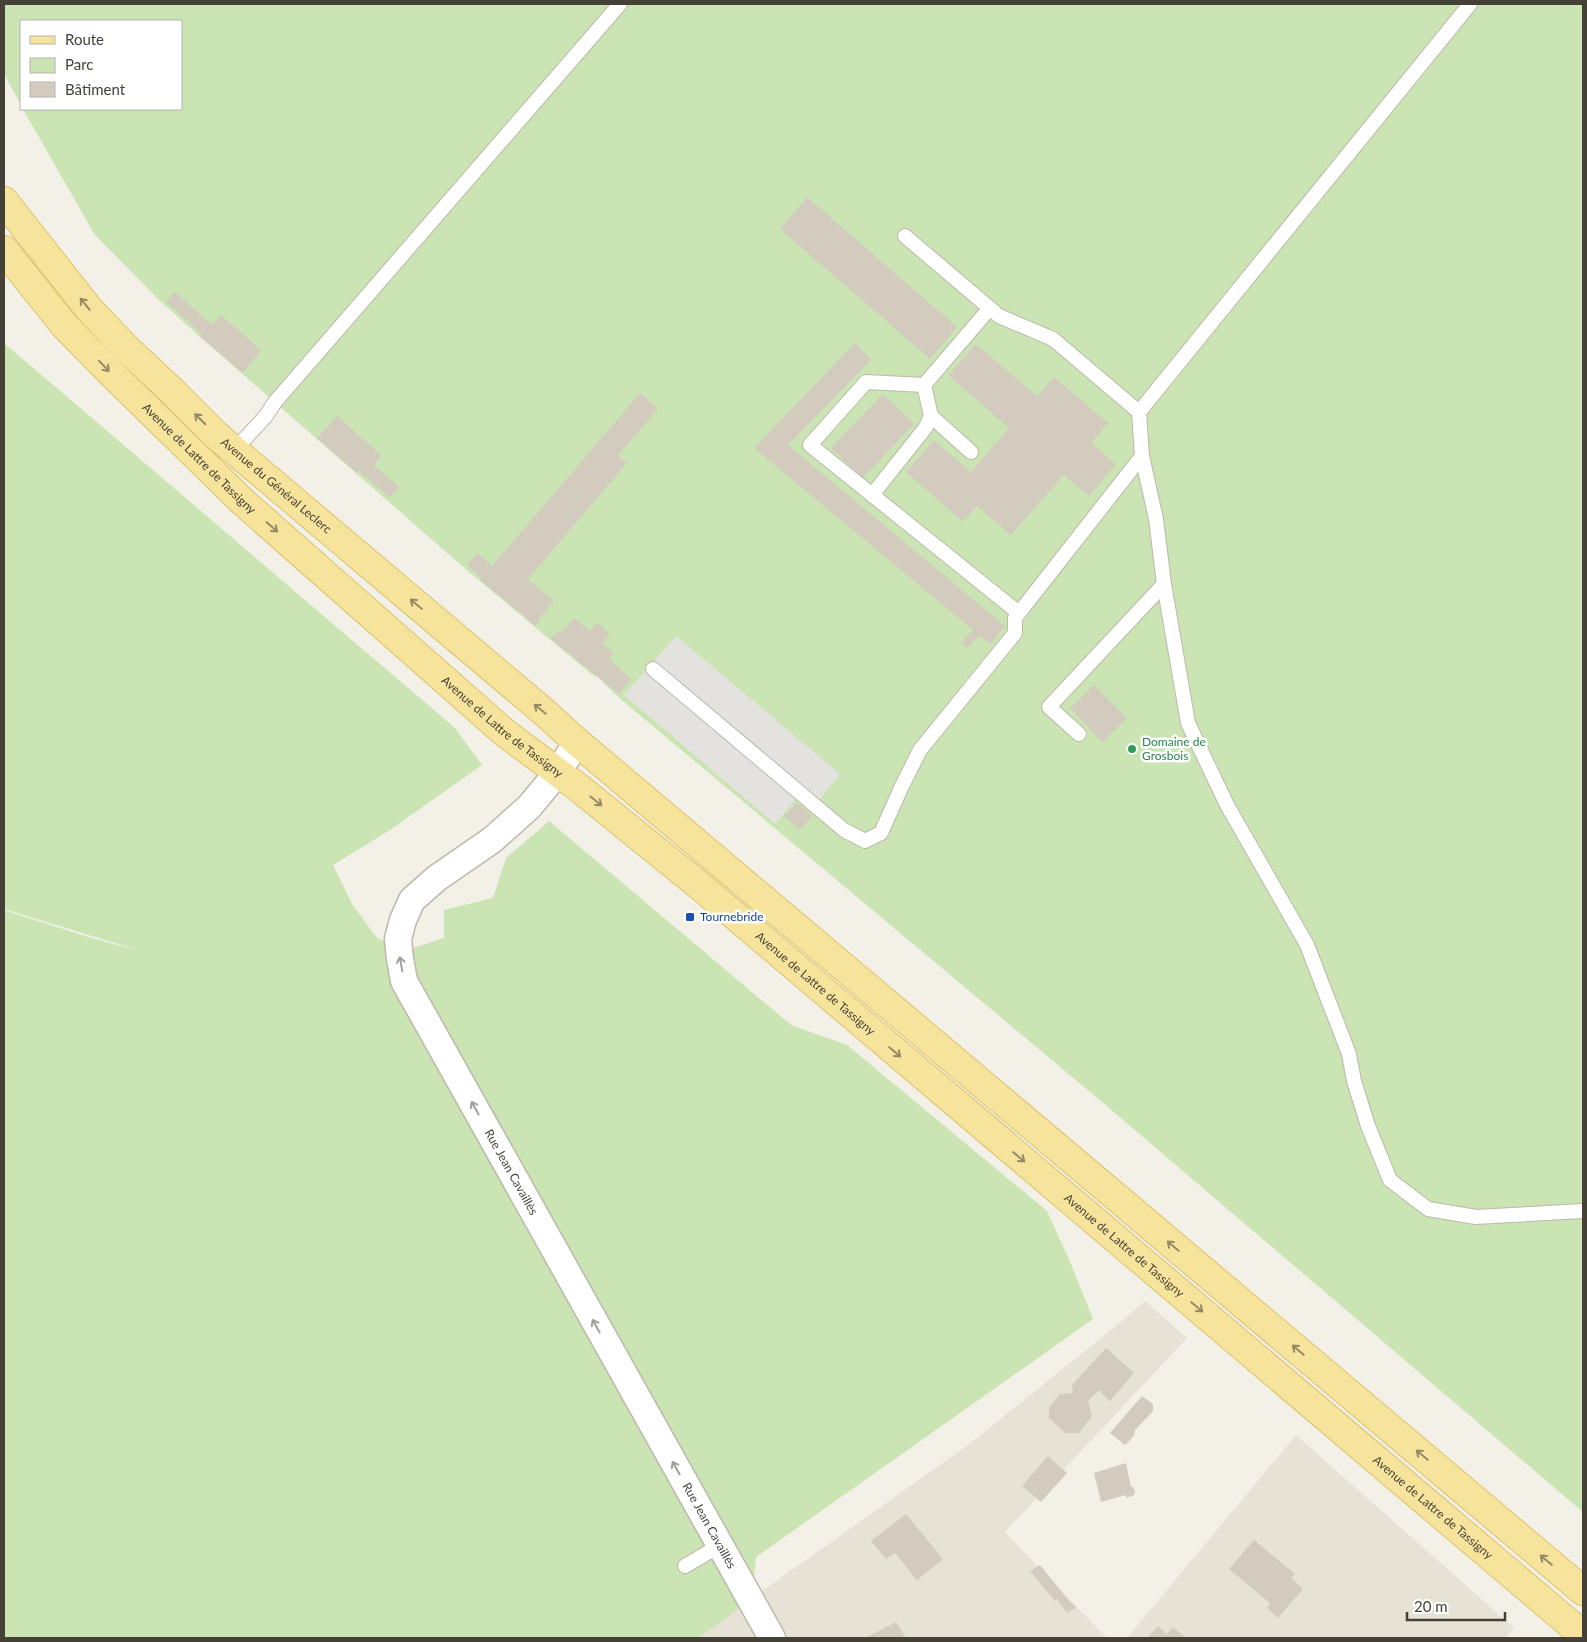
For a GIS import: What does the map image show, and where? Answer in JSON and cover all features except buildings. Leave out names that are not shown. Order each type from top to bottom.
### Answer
[{"type":"main road","name":"Avenue du Général Leclerc","points":[[4,201],[89,309],[120,342],[216,435],[1583,1592]]},
{"type":"main road","name":"Avenue de Lattre de Tassigny","points":[[4,250],[64,325],[243,502],[505,732],[700,886],[1583,1635]]},
{"type":"street","name":"Rue Jean Cavaillès","points":[[577,742],[558,772],[529,807],[492,840],[437,878],[412,900],[403,920],[398,939],[404,981],[772,1638]]},
{"type":"lane","points":[[232,448],[238,446],[265,417],[275,402],[620,4]]},
{"type":"lane","points":[[1470,4],[1139,412],[1142,456],[1156,518],[1164,584],[1188,723],[1227,805],[1307,946],[1349,1054],[1354,1082],[1368,1126],[1390,1180],[1428,1209],[1476,1217],[1583,1212]]},
{"type":"lane","points":[[905,236],[999,316],[1053,339],[1139,412]]},
{"type":"lane","points":[[924,385],[990,308]]},
{"type":"lane","points":[[924,385],[866,382],[810,445],[1018,613]]},
{"type":"lane","points":[[924,385],[931,416],[971,452]]},
{"type":"lane","points":[[872,495],[926,427],[931,416]]},
{"type":"lane","points":[[653,669],[844,830],[866,842],[881,833],[920,750],[1015,633],[1015,618],[1018,613],[1142,456]]},
{"type":"lane","points":[[1079,734],[1049,707],[1164,584]]},
{"type":"lane","points":[[685,1566],[719,1546]]},
{"type":"shaded area","points":[[676,636],[840,774],[820,799],[795,800],[775,824],[624,695]]},
{"type":"shaded area","points":[[1145,1301],[1187,1338],[1005,1532],[1107,1638],[696,1638],[968,1445]]},
{"type":"shaded area","points":[[1296,1435],[1514,1628],[1506,1638],[1127,1638]]},
{"type":"green space","name":"Domaine de Grosbois","points":[[4,4],[1583,4],[1583,1512],[1102,1102],[617,696],[596,675],[595,677],[462,566],[158,299],[95,235],[24,110],[182,110],[182,20],[20,20],[20,103],[4,74]]},
{"type":"green space","points":[[4,343],[455,728],[482,765],[390,830],[333,865],[352,904],[377,938],[407,950],[444,938],[444,910],[493,898],[506,858],[549,821],[791,1025],[847,1045],[1047,1211],[1093,1319],[756,1557],[752,1599],[698,1638],[4,1638],[4,910],[91,938],[141,951],[4,909]]},
{"type":"place","name":"Domaine de Grosbois","points":[[1132,749]]},
{"type":"place","name":"Tournebride","points":[[690,917]]}]
